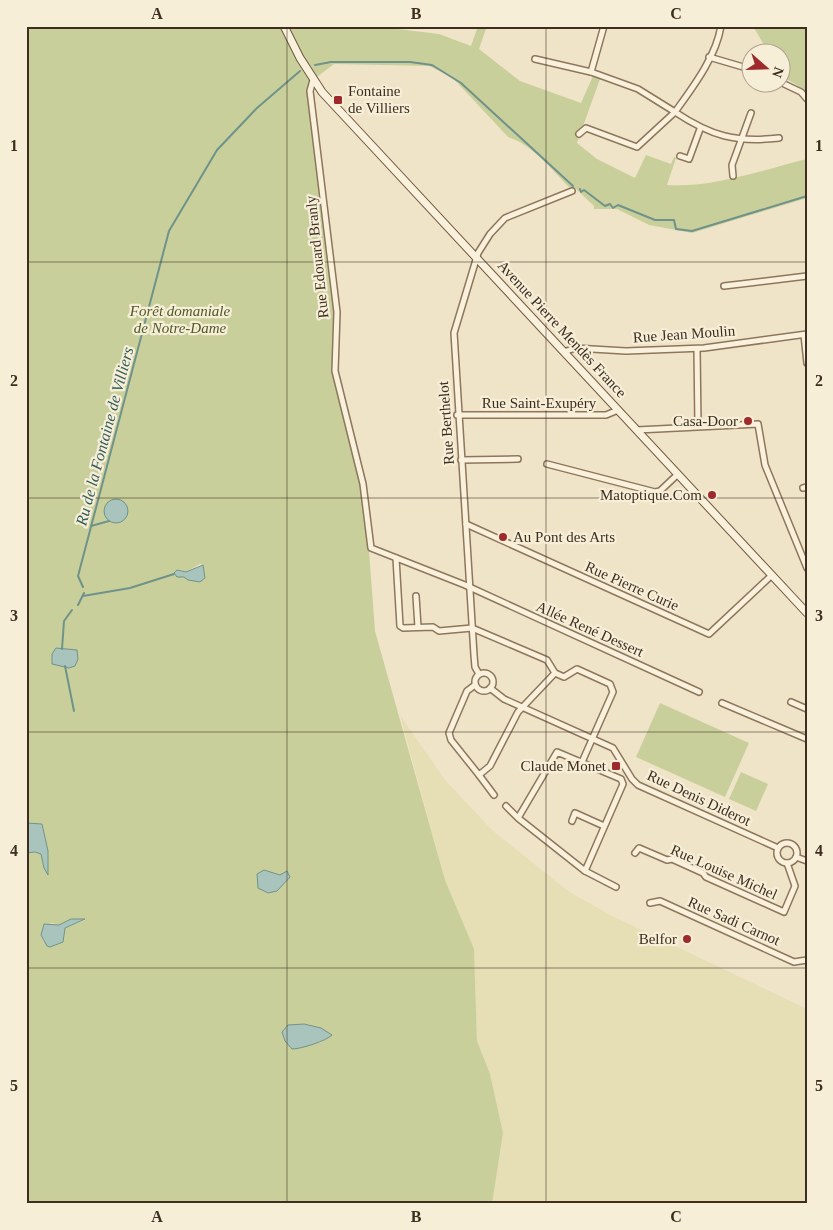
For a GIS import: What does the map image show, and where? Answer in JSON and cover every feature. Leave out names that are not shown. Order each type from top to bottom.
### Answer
[{"type":"main road","name":"Avenue Pierre Mendès France","points":[[284,26],[313,80],[807,613]]},
{"type":"street","points":[[591,72],[604,26]]},
{"type":"street","points":[[579,134],[586,128],[637,147],[675,112],[697,81],[721,26]]},
{"type":"street","points":[[709,57],[740,66]]},
{"type":"street","points":[[534,59],[591,72],[638,89],[700,129],[741,140],[779,138]]},
{"type":"street","name":"Rue Edouard Branly","points":[[313,80],[310,91],[337,312],[334,371],[363,484],[370,548]]},
{"type":"street","points":[[790,87],[801,92],[807,99]]},
{"type":"street","points":[[733,176],[732,165],[751,113]]},
{"type":"street","points":[[680,156],[689,158],[700,129]]},
{"type":"street","name":"Rue Berthelot","points":[[470,589],[457,415],[454,333],[477,258],[490,234],[505,218],[572,191]]},
{"type":"street","points":[[724,286],[807,276]]},
{"type":"street","points":[[805,335],[807,363]]},
{"type":"street","name":"Rue Jean Moulin","points":[[564,352],[575,348],[626,351],[697,349],[805,335]]},
{"type":"street","points":[[697,349],[698,426]]},
{"type":"street","name":"Rue Saint-Exupéry","points":[[457,415],[606,415],[618,410]]},
{"type":"street","points":[[637,430],[758,424],[765,465],[807,568]]},
{"type":"street","points":[[461,460],[518,459]]},
{"type":"street","points":[[547,464],[655,492],[660,492],[678,474]]},
{"type":"street","name":"Rue Pierre Curie","points":[[466,524],[709,634],[772,575]]},
{"type":"street","name":"Allée René Dessert","points":[[370,548],[470,589],[699,692]]},
{"type":"street","points":[[396,558],[400,626],[403,628],[433,627],[439,631],[472,628],[547,660],[554,673],[564,677],[577,669],[610,684],[613,692],[582,762]]},
{"type":"street","points":[[470,589],[475,667],[479,674]]},
{"type":"street","points":[[416,596],[418,627]]},
{"type":"street","points":[[475,685],[482,691],[490,688],[492,680],[490,676],[485,673],[479,674]]},
{"type":"street","points":[[479,775],[490,766],[522,708],[554,673]]},
{"type":"street","points":[[479,674],[475,685],[467,691],[448,733],[450,740],[494,795]]},
{"type":"street","name":"Rue Denis Diderot","points":[[490,688],[504,699],[522,708],[613,748],[632,779],[638,785],[778,848]]},
{"type":"street","points":[[791,702],[807,709]]},
{"type":"street","points":[[722,703],[807,739]]},
{"type":"street","points":[[518,818],[557,752],[622,779],[623,784],[585,871]]},
{"type":"street","points":[[506,806],[518,818],[585,871],[616,887]]},
{"type":"street","points":[[572,820],[575,813],[604,826]]},
{"type":"street","points":[[786,842],[793,844],[797,850],[796,857],[787,863],[778,858],[778,848],[786,842]]},
{"type":"street","name":"Rue Louise Michel","points":[[635,853],[639,848],[667,860],[672,859],[703,873],[706,877],[784,912],[795,886],[787,863]]},
{"type":"street","points":[[796,857],[807,861]]},
{"type":"street","name":"Rue Sadi Carnot","points":[[650,902],[660,901],[794,962],[807,960]]},
{"type":"shaded area","points":[[400,715],[445,780],[492,830],[568,891],[610,915],[807,1009],[807,1204],[492,1204],[503,1133],[490,1074],[477,1041],[474,949],[445,880]]},
{"type":"green space","name":"Forêt domaniale de Notre-Dame","points":[[26,26],[373,26],[439,34],[471,46],[478,26],[487,26],[479,49],[520,81],[581,103],[593,76],[600,79],[577,143],[597,159],[635,178],[646,155],[671,164],[674,157],[676,158],[667,185],[702,184],[720,181],[807,159],[807,198],[692,233],[649,225],[617,209],[594,209],[594,206],[576,189],[570,188],[534,152],[508,137],[452,77],[429,66],[334,64],[313,80],[309,90],[335,311],[333,370],[364,484],[375,631],[445,880],[474,949],[477,1041],[490,1074],[503,1133],[492,1204],[26,1204],[26,853],[35,852],[41,854],[44,868],[48,874],[48,851],[42,824],[26,823]],"holes":[[[200,564],[203,565],[205,578],[200,582],[182,577],[180,570],[186,572]],[[71,919],[85,920],[65,928],[63,942],[44,942],[41,935],[43,926],[52,923],[59,925]],[[304,1024],[321,1028],[322,1042],[308,1044],[297,1049],[287,1044],[283,1036],[290,1025]]]},
{"type":"green space","points":[[753,26],[807,26],[807,94],[790,81],[790,42],[762,42]]},
{"type":"green space","points":[[660,703],[749,743],[725,797],[636,757]]},
{"type":"green space","points":[[741,772],[768,784],[756,811],[729,799]]},
{"type":"water","points":[[116,499],[124,503],[128,511],[124,519],[116,523],[108,519],[104,511],[108,503]]},
{"type":"water","points":[[203,565],[205,578],[200,582],[177,577],[174,573],[177,570],[186,572]]},
{"type":"water","points":[[56,648],[77,650],[78,659],[75,666],[69,668],[52,664],[52,654]]},
{"type":"water","points":[[26,823],[42,824],[48,851],[48,875],[44,868],[41,854],[35,852],[26,853]]},
{"type":"water","points":[[264,870],[280,875],[287,871],[290,877],[277,891],[268,893],[258,888],[257,874]]},
{"type":"water","points":[[71,919],[85,919],[65,928],[63,942],[50,947],[47,946],[41,935],[44,924],[59,925]]},
{"type":"water","points":[[304,1024],[321,1028],[332,1035],[313,1044],[292,1049],[285,1041],[282,1032],[288,1025]]},
{"type":"waterway","name":"Ru de la Fontaine de Villiers","points":[[315,65],[331,62],[410,62],[432,65],[461,83],[573,186]]},
{"type":"waterway","name":"Ru de la Fontaine de Villiers","points":[[83,587],[78,576],[169,231],[217,150],[257,108],[300,71]]},
{"type":"waterway","name":"Ru de la Fontaine de Villiers","points":[[580,189],[581,192],[584,190],[605,206],[610,204],[613,208],[618,205],[655,220],[674,220],[676,229],[692,231],[807,196]]},
{"type":"waterway","points":[[91,526],[109,521]]},
{"type":"waterway","points":[[83,596],[130,588],[174,574]]},
{"type":"waterway","points":[[78,605],[84,593]]},
{"type":"waterway","points":[[62,649],[64,621],[72,610]]},
{"type":"waterway","points":[[65,666],[74,711]]},
{"type":"place","name":"Fontaine de Villiers","points":[[338,100]]},
{"type":"place","name":"Casa-Door","points":[[748,421]]},
{"type":"place","name":"Matoptique.Com","points":[[712,495]]},
{"type":"place","name":"Au Pont des Arts","points":[[503,537]]},
{"type":"place","name":"Claude Monet","points":[[616,766]]},
{"type":"place","name":"Belfor","points":[[687,939]]}]
